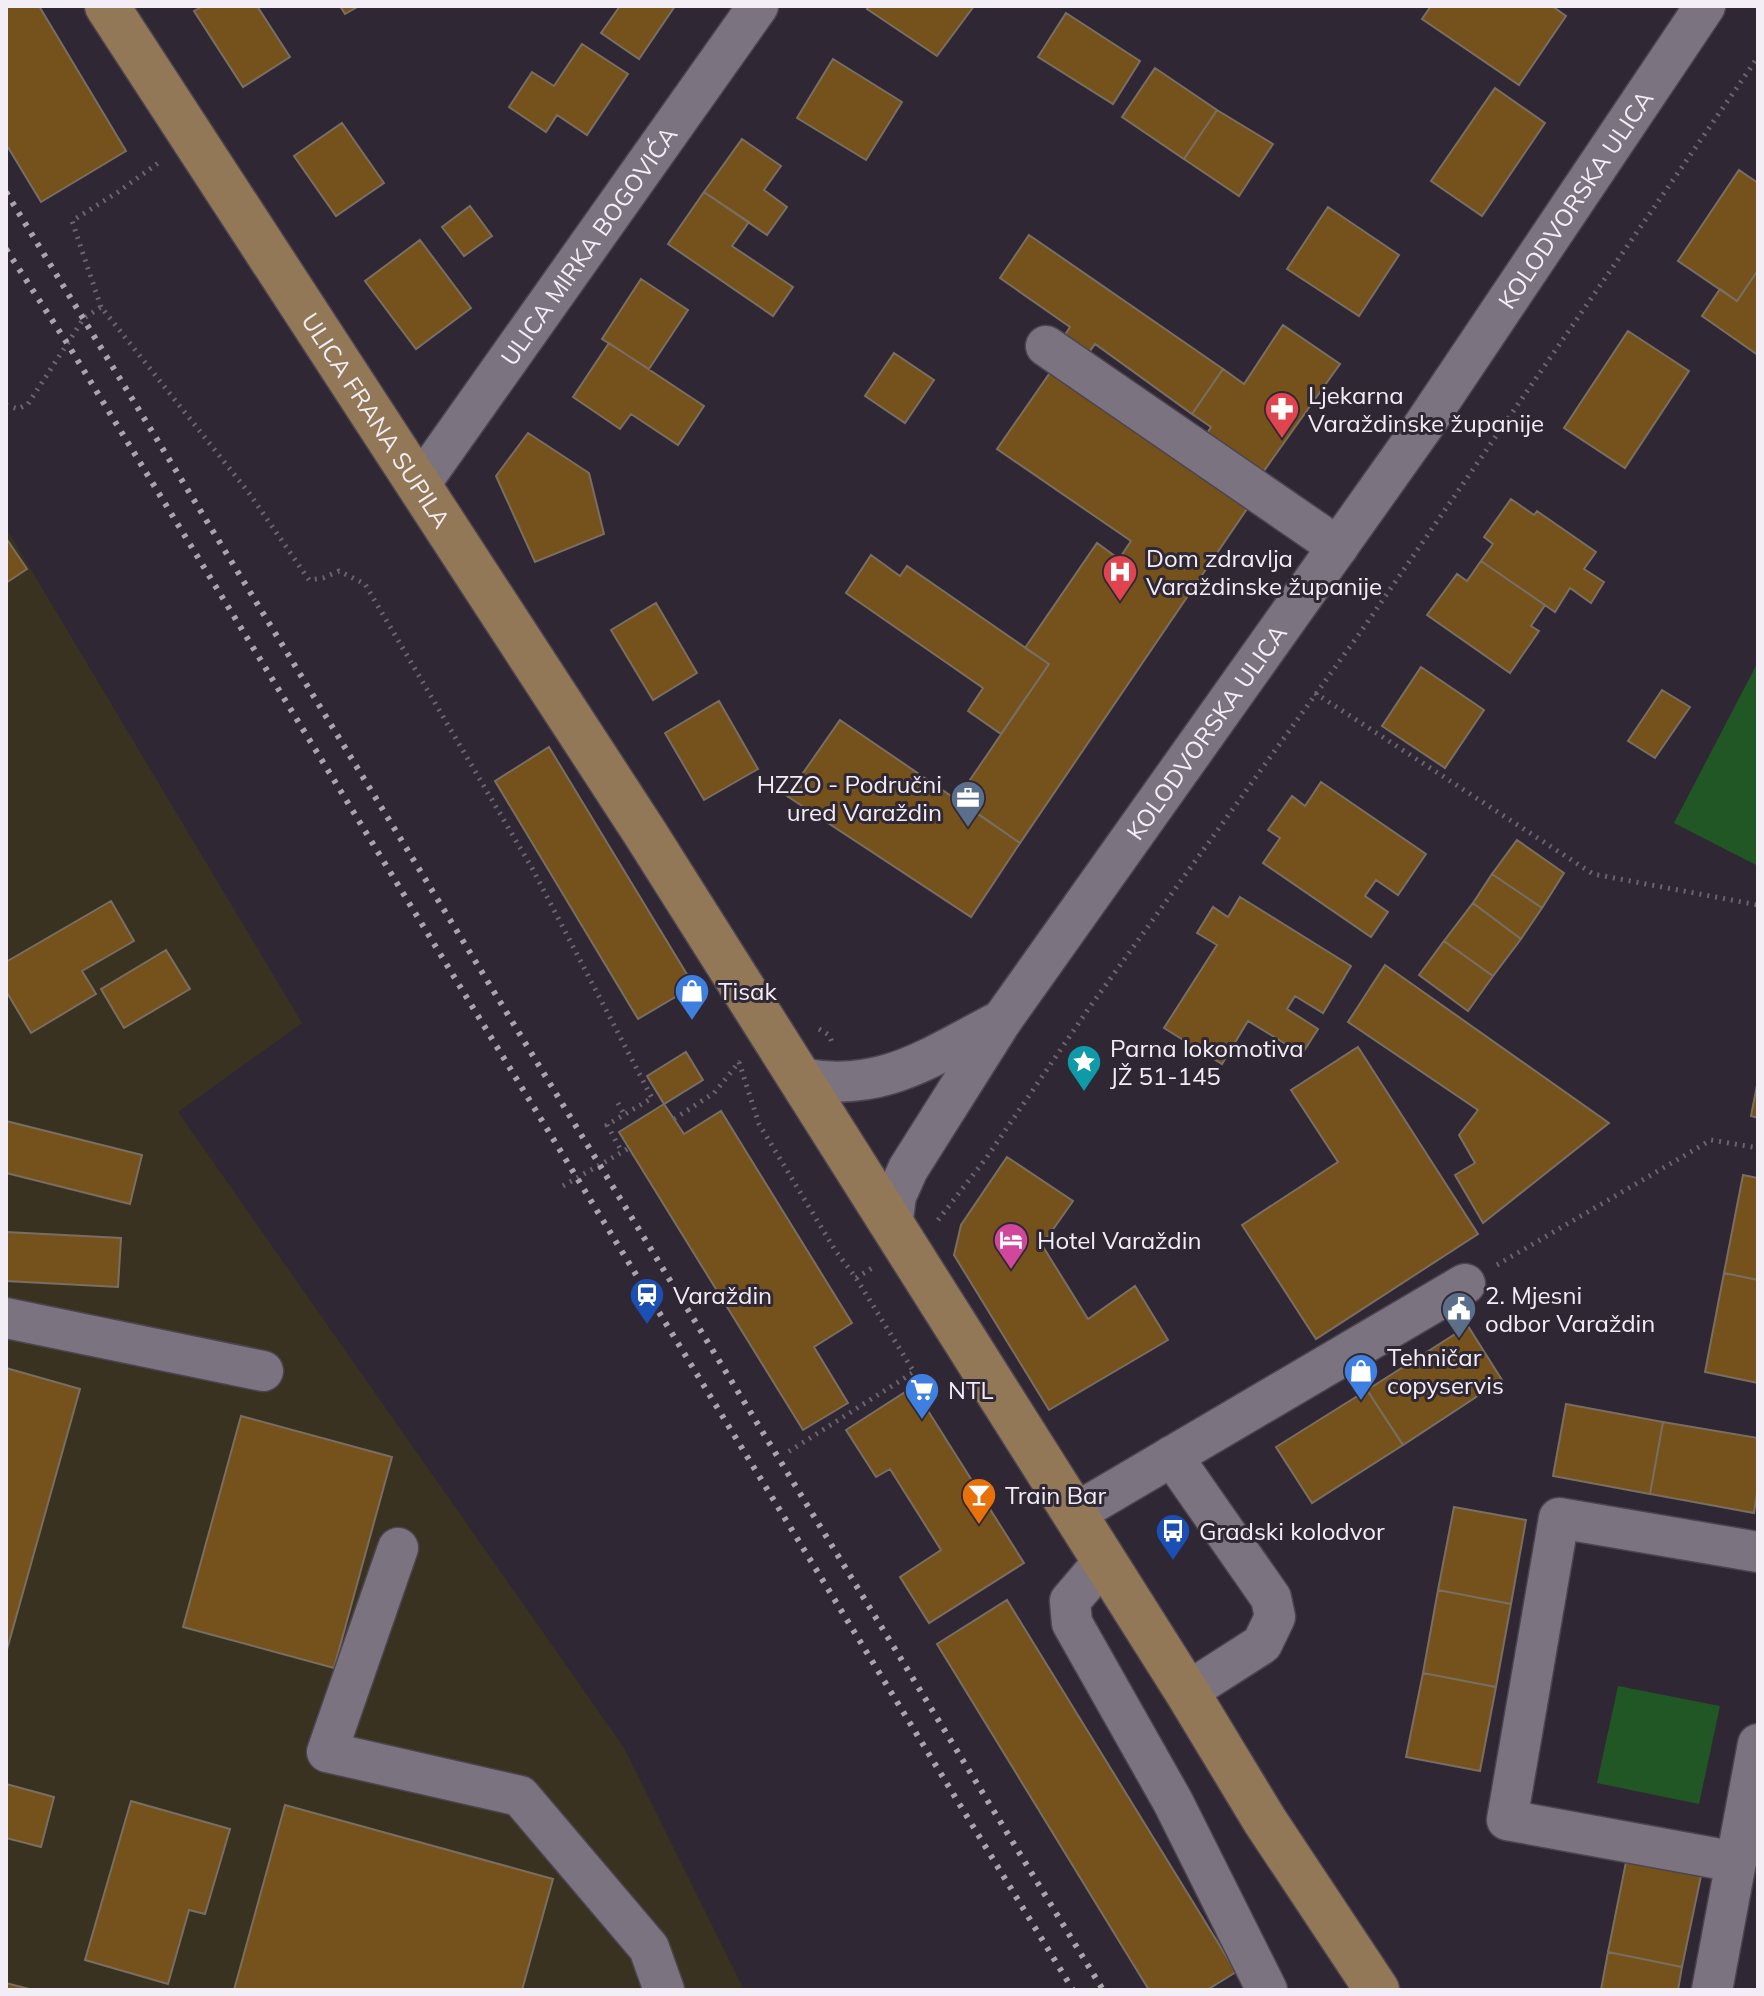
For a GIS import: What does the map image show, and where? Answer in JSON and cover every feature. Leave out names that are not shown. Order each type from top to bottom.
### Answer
[{"type":"main road","name":"ULICA FRANA SUPILA","points":[[107,6],[645,833],[754,1042],[800,1078],[911,1227],[1074,1514],[1265,1821],[1377,1990]]},
{"type":"street","name":"ULICA MIRKA BOGOVIĆA","points":[[420,484],[758,6]]},
{"type":"street","name":"KOLODVORSKA ULICA","points":[[911,1227],[896,1196],[908,1169],[1002,1020],[1422,428],[1688,12]]},
{"type":"street","points":[[1046,346],[1338,547]]},
{"type":"street","points":[[800,1078],[823,1083],[847,1083],[900,1072],[1002,1020]]},
{"type":"street","points":[[1074,1514],[1465,1284]]},
{"type":"street","points":[[6,1318],[263,1371]]},
{"type":"street","points":[[1172,1456],[1271,1598],[1275,1617],[1262,1644],[1187,1692]]},
{"type":"street","points":[[1736,1862],[1507,1820],[1559,1518],[1758,1552]]},
{"type":"street","points":[[398,1548],[327,1752],[520,1796],[649,1948],[664,1990]]},
{"type":"street","points":[[1104,1561],[1070,1601],[1072,1623],[1173,1802],[1267,1990]]},
{"type":"street","points":[[1712,1990],[1758,1744]]},
{"type":"path","points":[[911,1227],[987,1157],[1379,606],[1758,57]]},
{"type":"path","points":[[168,156],[72,221],[101,307],[249,493],[309,580],[339,571],[365,584],[532,868],[652,1098],[607,1125],[622,1152]]},
{"type":"path","points":[[6,405],[18,409],[28,404],[84,318],[101,307]]},
{"type":"path","points":[[1315,693],[1593,874],[1758,905]]},
{"type":"path","points":[[674,1119],[714,1093],[754,1042]]},
{"type":"path","points":[[739,1062],[754,1042]]},
{"type":"path","points":[[739,1062],[759,1124],[914,1372],[788,1452]]},
{"type":"path","points":[[618,1103],[624,1114]]},
{"type":"path","points":[[1465,1284],[1711,1140],[1758,1148]]},
{"type":"path","points":[[563,1186],[629,1148]]},
{"type":"shaded area","points":[[6,528],[302,1023],[178,1112],[624,1748],[744,1990],[6,1990]]},
{"type":"green space","points":[[1758,662],[1758,866],[1674,823]]},
{"type":"green space","points":[[1618,1686],[1720,1706],[1699,1804],[1597,1783]]},
{"type":"building","points":[[6,6],[39,6],[126,151],[41,202],[6,144]]},
{"type":"building","points":[[203,6],[257,6],[290,57],[243,87],[194,11]]},
{"type":"building","points":[[340,6],[359,6],[345,14]]},
{"type":"building","points":[[620,6],[675,6],[639,59],[601,33]]},
{"type":"building","points":[[869,6],[974,6],[937,56],[867,9]]},
{"type":"building","points":[[1431,6],[1552,6],[1566,16],[1519,85],[1422,19]]},
{"type":"building","points":[[1066,13],[1140,61],[1113,104],[1038,57]]},
{"type":"building","points":[[582,44],[628,74],[587,135],[557,115],[546,132],[509,107],[532,72],[554,86]]},
{"type":"building","points":[[833,59],[902,102],[866,160],[797,118]]},
{"type":"building","points":[[1155,68],[1217,110],[1184,159],[1122,117]]},
{"type":"building","points":[[1495,88],[1545,123],[1482,216],[1431,181]]},
{"type":"building","points":[[1217,110],[1273,144],[1239,196],[1184,159]]},
{"type":"building","points":[[342,123],[384,183],[336,216],[294,156]]},
{"type":"building","points":[[742,139],[781,166],[764,190],[787,207],[767,235],[704,192]]},
{"type":"building","points":[[1739,170],[1758,183],[1758,270],[1737,301],[1678,261]]},
{"type":"building","points":[[704,192],[749,222],[732,246],[793,287],[773,316],[668,244]]},
{"type":"building","points":[[470,206],[492,236],[464,256],[442,227]]},
{"type":"building","points":[[1328,207],[1399,255],[1359,316],[1287,269]]},
{"type":"building","points":[[1029,235],[1223,369],[1192,414],[1095,344],[1085,358],[1061,341],[1070,327],[1000,278]]},
{"type":"building","points":[[420,240],[471,308],[416,349],[365,281]]},
{"type":"building","points":[[1758,270],[1758,355],[1702,316],[1720,289],[1737,301]]},
{"type":"building","points":[[641,279],[688,310],[649,369],[602,339]]},
{"type":"building","points":[[1283,325],[1340,364],[1261,475],[1206,435],[1211,427],[1192,414],[1223,369],[1244,384]]},
{"type":"building","points":[[1628,331],[1689,371],[1625,468],[1564,428]]},
{"type":"building","points":[[609,343],[704,406],[678,445],[631,414],[620,429],[573,397]]},
{"type":"building","points":[[894,353],[934,380],[905,423],[865,396]]},
{"type":"building","name":"Dom zdravlja Varaždinske županije","points":[[1054,367],[1251,503],[1020,843],[957,799],[1049,664],[1025,648],[1097,543],[1119,559],[1131,541],[997,449]]},
{"type":"building","points":[[528,433],[589,473],[604,534],[535,562],[496,476]]},
{"type":"building","points":[[1511,499],[1534,515],[1537,511],[1596,552],[1584,569],[1604,582],[1591,603],[1570,588],[1555,612],[1481,561],[1493,544],[1484,537]]},
{"type":"building","points":[[6,538],[27,569],[6,583]]},
{"type":"building","points":[[871,555],[900,576],[907,566],[1049,664],[1001,734],[968,711],[983,688],[846,593]]},
{"type":"building","points":[[1481,561],[1545,605],[1531,626],[1539,631],[1510,673],[1427,615],[1457,574],[1467,581]]},
{"type":"building","points":[[656,603],[697,673],[653,700],[611,630]]},
{"type":"building","points":[[1421,667],[1484,710],[1445,768],[1382,726]]},
{"type":"building","points":[[1662,690],[1690,707],[1655,758],[1628,741]]},
{"type":"building","points":[[719,701],[758,769],[704,800],[665,733]]},
{"type":"building","points":[[840,720],[1020,843],[971,917],[787,796]]},
{"type":"building","points":[[549,747],[694,986],[638,1019],[495,781]]},
{"type":"building","points":[[1321,782],[1426,854],[1398,895],[1376,880],[1365,896],[1388,912],[1371,937],[1263,863],[1280,838],[1268,830],[1292,796],[1305,806]]},
{"type":"building","points":[[1517,840],[1564,873],[1542,908],[1492,874]]},
{"type":"building","points":[[1492,874],[1542,908],[1521,939],[1473,903]]},
{"type":"building","points":[[1240,897],[1351,966],[1323,1013],[1295,996],[1287,1009],[1318,1029],[1302,1054],[1248,1021],[1222,1064],[1164,1028],[1217,945],[1197,933],[1213,907],[1228,917]]},
{"type":"building","points":[[111,901],[134,941],[82,971],[96,994],[31,1033],[6,991],[6,962]]},
{"type":"building","points":[[1473,903],[1521,939],[1493,976],[1444,941]]},
{"type":"building","points":[[1444,941],[1493,976],[1468,1011],[1419,975]]},
{"type":"building","points":[[166,950],[190,989],[124,1028],[101,989]]},
{"type":"building","points":[[1385,965],[1609,1123],[1483,1223],[1455,1175],[1475,1163],[1459,1135],[1478,1110],[1348,1022]]},
{"type":"building","points":[[1358,1047],[1478,1234],[1316,1339],[1242,1225],[1338,1162],[1291,1090]]},
{"type":"building","points":[[686,1052],[703,1080],[664,1104],[647,1076]]},
{"type":"building","points":[[1758,1080],[1758,1118],[1751,1116]]},
{"type":"building","points":[[664,1104],[684,1134],[721,1111],[852,1323],[814,1347],[848,1403],[803,1430],[619,1132]]},
{"type":"building","points":[[6,1121],[142,1155],[130,1204],[6,1173]]},
{"type":"building","name":"Hotel Varaždin","points":[[1007,1157],[1073,1201],[1042,1245],[1088,1319],[1135,1286],[1168,1340],[1049,1410],[954,1255],[961,1225]]},
{"type":"building","points":[[1743,1175],[1758,1178],[1758,1280],[1724,1273]]},
{"type":"building","points":[[6,1232],[121,1238],[118,1287],[6,1281]]},
{"type":"building","points":[[1724,1273],[1758,1280],[1758,1383],[1705,1372]]},
{"type":"building","points":[[1468,1326],[1502,1380],[1403,1445],[1367,1390]]},
{"type":"building","points":[[6,1368],[80,1389],[6,1653]]},
{"type":"building","points":[[913,1387],[1024,1563],[929,1623],[900,1577],[941,1550],[890,1469],[876,1477],[846,1430]]},
{"type":"building","points":[[1367,1390],[1403,1445],[1312,1503],[1276,1447]]},
{"type":"building","points":[[1566,1404],[1663,1422],[1650,1494],[1553,1476]]},
{"type":"building","points":[[241,1416],[392,1457],[334,1668],[183,1627]]},
{"type":"building","points":[[1663,1422],[1758,1438],[1758,1486],[1754,1513],[1650,1494]]},
{"type":"building","points":[[1454,1507],[1526,1520],[1511,1604],[1438,1590]]},
{"type":"building","points":[[1438,1590],[1511,1604],[1496,1687],[1423,1673]]},
{"type":"building","points":[[1007,1600],[1236,1972],[1207,1990],[1149,1990],[937,1644]]},
{"type":"building","points":[[1423,1673],[1496,1687],[1480,1771],[1406,1757]]},
{"type":"building","points":[[6,1784],[54,1797],[41,1847],[6,1838]]},
{"type":"building","points":[[131,1801],[230,1829],[205,1914],[189,1910],[168,1984],[85,1960]]},
{"type":"building","points":[[285,1805],[553,1879],[522,1990],[234,1990]]},
{"type":"building","points":[[1627,1857],[1702,1871],[1682,1967],[1608,1952]]},
{"type":"building","points":[[1608,1952],[1682,1967],[1678,1990],[1601,1990]]},
{"type":"building","points":[[6,1983],[33,1990],[6,1990]]},
{"type":"railway","points":[[6,192],[1103,1990]]},
{"type":"railway","points":[[6,249],[67,343],[1073,1990]]},
{"type":"place","name":"Ljekarna Varaždinske županije","points":[[1282,440]]},
{"type":"place","name":"Dom zdravlja Varaždinske županije","points":[[1120,603]]},
{"type":"place","name":"HZZO - Područni ured Varaždin","points":[[968,829]]},
{"type":"place","name":"Tisak","points":[[692,1022]]},
{"type":"place","name":"Parna lokomotiva JŽ 51-145","points":[[1084,1093]]},
{"type":"place","name":"Hotel Varaždin","points":[[1011,1271]]},
{"type":"place","name":"Varaždin","points":[[647,1326]]},
{"type":"place","name":"2. Mjesni odbor Varaždin","points":[[1459,1340]]},
{"type":"place","name":"Tehničar copyservis","points":[[1361,1402]]},
{"type":"place","name":"NTL","points":[[922,1421]]},
{"type":"place","name":"Train Bar","points":[[979,1526]]},
{"type":"place","name":"Gradski kolodvor","points":[[1173,1562]]}]
